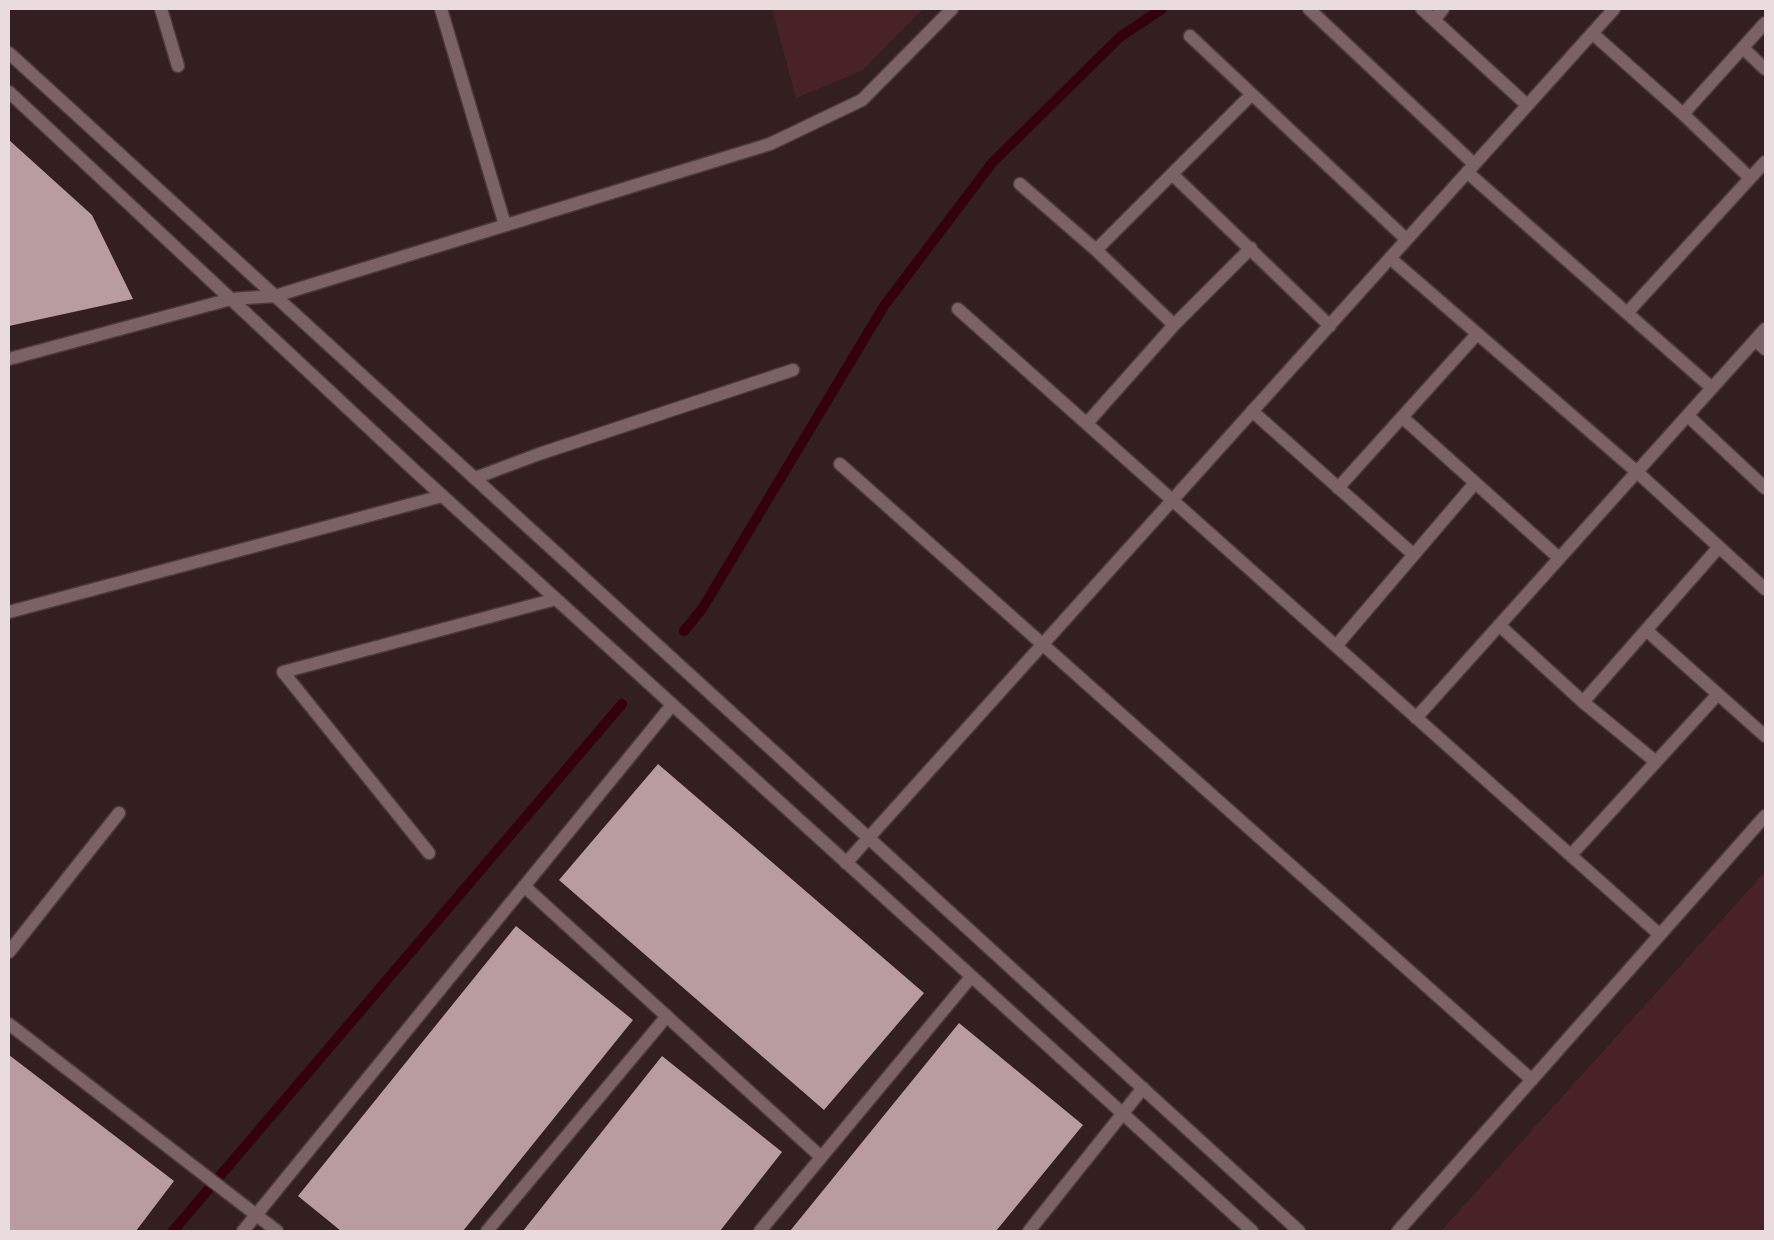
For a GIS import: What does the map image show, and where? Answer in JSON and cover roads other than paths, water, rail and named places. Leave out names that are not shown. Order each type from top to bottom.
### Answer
[{"type":"street","points":[[161,9],[178,66]]},
{"type":"street","points":[[441,9],[505,225]]},
{"type":"street","points":[[9,359],[231,299],[275,296],[770,144],[862,100],[952,9]]},
{"type":"street","points":[[1309,9],[1470,168],[1627,313],[1712,388]]},
{"type":"street","points":[[1422,9],[1527,105]]},
{"type":"street","points":[[1434,20],[1443,9]]},
{"type":"street","points":[[846,863],[1330,326],[1406,238],[1614,9]]},
{"type":"street","points":[[1683,114],[1765,23]]},
{"type":"street","points":[[1592,33],[1683,114],[1750,178]]},
{"type":"street","points":[[1190,36],[1406,238]]},
{"type":"street","points":[[1743,48],[1765,69]]},
{"type":"street","points":[[9,53],[1299,1231]]},
{"type":"street","points":[[9,92],[442,496],[1252,1231]]},
{"type":"street","points":[[1096,250],[1251,95]]},
{"type":"street","points":[[1627,313],[1765,162]]},
{"type":"street","points":[[1172,174],[1330,326]]},
{"type":"street","points":[[1020,184],[1096,250],[1174,325]]},
{"type":"street","points":[[1087,423],[1174,325],[1251,248]]},
{"type":"street","points":[[1390,258],[1637,472],[1765,589]]},
{"type":"street","points":[[958,309],[1660,934]]},
{"type":"street","points":[[1416,718],[1765,329]]},
{"type":"street","points":[[1338,488],[1477,334]]},
{"type":"street","points":[[1755,340],[1765,350]]},
{"type":"street","points":[[475,478],[540,454],[793,370]]},
{"type":"street","points":[[1252,411],[1414,555]]},
{"type":"street","points":[[1688,416],[1765,488]]},
{"type":"street","points":[[1402,417],[1559,558]]},
{"type":"street","points":[[840,464],[1532,1080]]},
{"type":"street","points":[[1336,646],[1475,483]]},
{"type":"street","points":[[9,612],[442,496]]},
{"type":"street","points":[[1583,702],[1719,547]]},
{"type":"street","points":[[429,853],[283,672],[556,599]]},
{"type":"street","points":[[1499,625],[1583,702],[1656,762]]},
{"type":"street","points":[[1646,630],[1765,736]]},
{"type":"street","points":[[1571,855],[1718,694]]},
{"type":"street","points":[[244,1231],[672,706]]},
{"type":"street","points":[[9,952],[119,813]]},
{"type":"street","points":[[1398,1231],[1765,816]]},
{"type":"street","points":[[524,886],[821,1157]]},
{"type":"street","points":[[760,1231],[971,977]]},
{"type":"street","points":[[487,1231],[667,1016]]},
{"type":"street","points":[[9,1024],[277,1231]]},
{"type":"street","points":[[1028,1231],[1143,1088]]},
{"type":"waterway","points":[[684,631],[702,609],[884,306],[992,163],[1120,37],[1162,9]]},
{"type":"waterway","points":[[173,1231],[622,704]]}]
